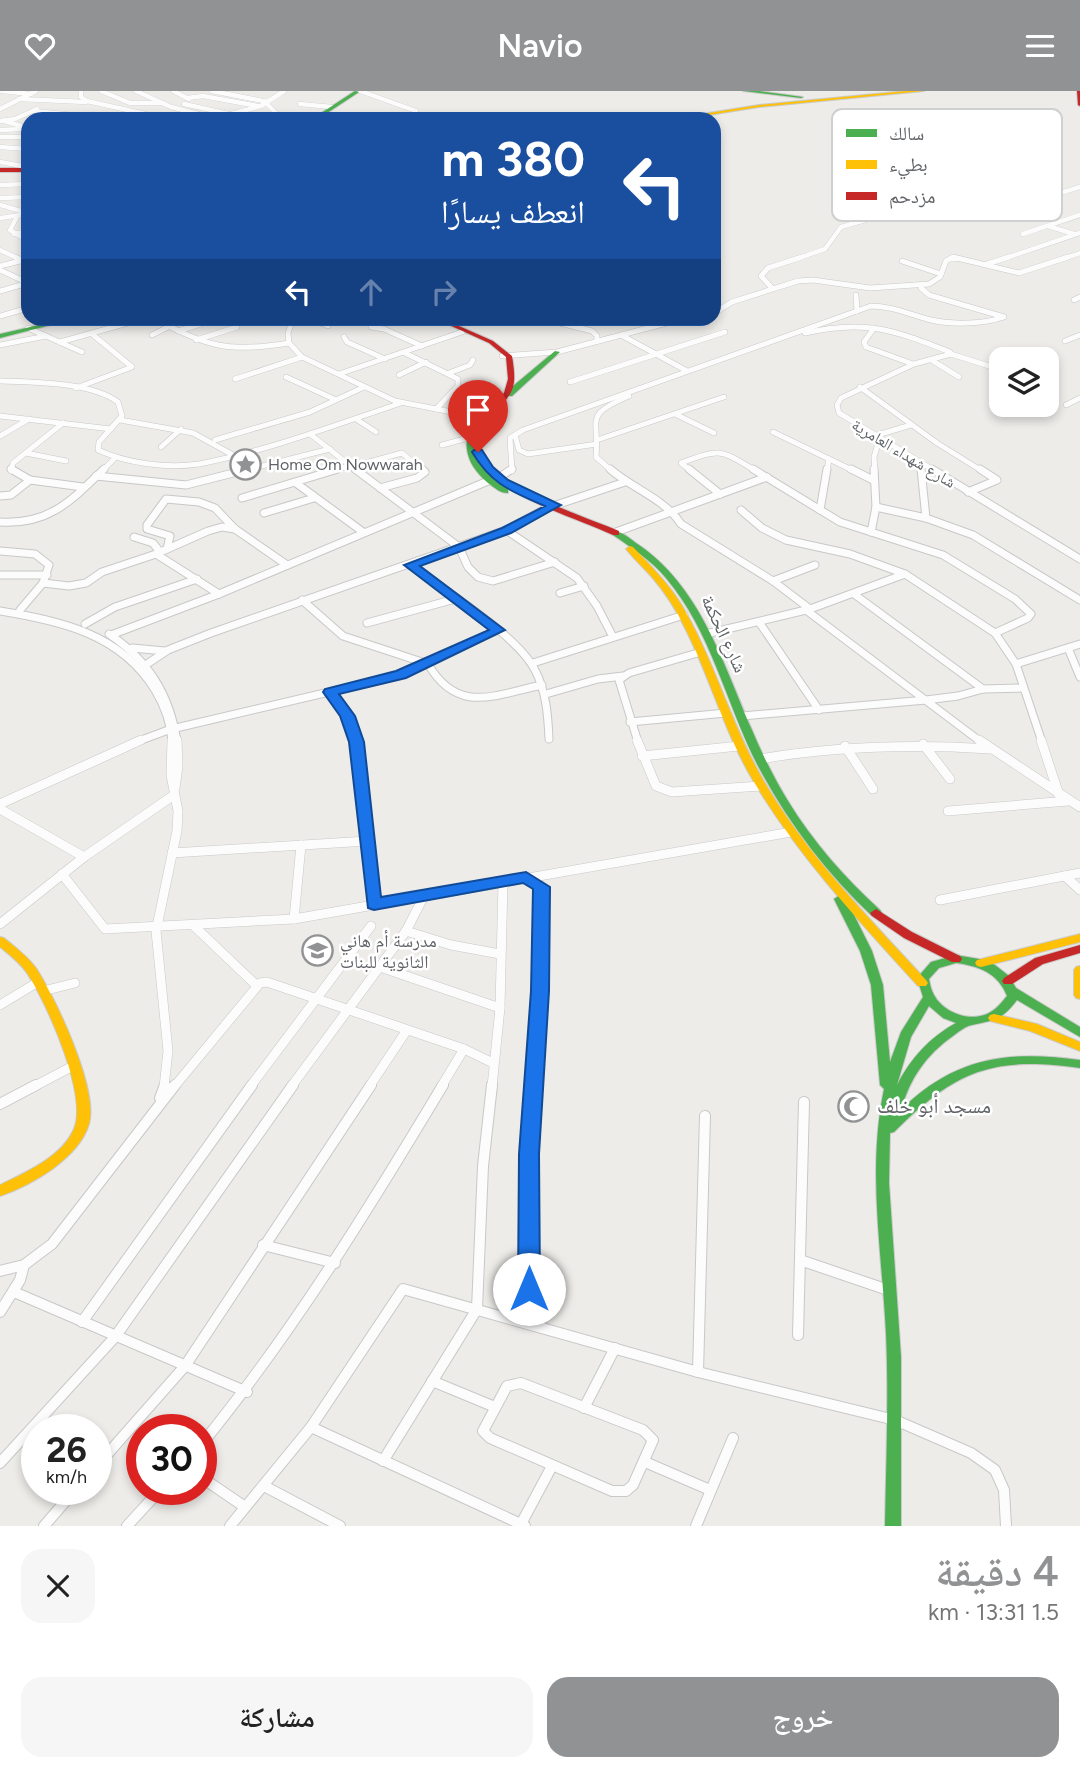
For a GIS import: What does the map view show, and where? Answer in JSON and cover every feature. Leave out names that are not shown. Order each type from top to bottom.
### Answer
[{"type":"street","points":[[2,91],[31,94]]},
{"type":"street","points":[[0,109],[36,91]]},
{"type":"street","points":[[81,91],[81,97],[87,101]]},
{"type":"street","points":[[101,91],[120,101],[148,105],[163,103]]},
{"type":"street","points":[[136,91],[188,112]]},
{"type":"street","points":[[171,107],[191,101],[173,91]]},
{"type":"street","points":[[212,91],[268,103],[276,112]]},
{"type":"street","points":[[242,97],[250,91]]},
{"type":"street","points":[[250,98],[262,91]]},
{"type":"street","points":[[238,112],[268,103],[285,91]]},
{"type":"street","points":[[335,105],[347,91],[359,91],[416,112]]},
{"type":"street","points":[[326,112],[359,91]]},
{"type":"street","points":[[733,91],[756,99]]},
{"type":"street","points":[[743,91],[818,97]]},
{"type":"street","points":[[743,91],[792,101]]},
{"type":"street","points":[[720,112],[818,97],[900,91]]},
{"type":"street","points":[[695,112],[756,99],[792,101],[922,91]]},
{"type":"street","points":[[1067,91],[1079,99]]},
{"type":"street","points":[[187,98],[203,96],[261,106]]},
{"type":"street","points":[[19,99],[87,101],[137,112]]},
{"type":"street","points":[[33,111],[53,102]]},
{"type":"street","points":[[184,104],[221,112]]},
{"type":"street","points":[[300,104],[335,105]]},
{"type":"street","points":[[33,111],[43,112]]},
{"type":"street","points":[[21,116],[0,121],[21,127]]},
{"type":"street","points":[[8,130],[16,126]]},
{"type":"street","points":[[0,130],[21,129]]},
{"type":"street","points":[[0,137],[21,137]]},
{"type":"street","points":[[0,147],[21,148]]},
{"type":"street","points":[[0,162],[21,167]]},
{"type":"street","points":[[0,170],[21,169]]},
{"type":"street","points":[[0,184],[21,184]]},
{"type":"street","points":[[1062,193],[1080,187]]},
{"type":"street","points":[[0,198],[21,197]]},
{"type":"street","points":[[0,205],[21,212]]},
{"type":"street","points":[[18,215],[10,227],[14,234],[21,238]]},
{"type":"street","points":[[0,218],[21,215]]},
{"type":"street","points":[[1023,234],[1080,215]]},
{"type":"street","points":[[772,288],[761,276],[768,268],[825,249],[838,229],[863,221]]},
{"type":"street","points":[[1048,226],[1078,235]]},
{"type":"street","points":[[14,234],[21,232]]},
{"type":"street","points":[[986,265],[1078,235]]},
{"type":"street","points":[[0,250],[21,258]]},
{"type":"street","points":[[721,309],[772,288],[807,280],[870,288],[922,285],[934,282],[941,274],[946,261],[953,257],[1019,273],[1080,253]]},
{"type":"street","points":[[0,268],[21,260]]},
{"type":"street","points":[[902,261],[941,274]]},
{"type":"street","points":[[0,268],[21,279]]},
{"type":"street","points":[[0,291],[21,285]]},
{"type":"street","points":[[111,635],[219,594],[363,531],[512,471],[510,438],[560,415],[878,305],[935,321],[990,322],[1004,317],[929,295],[921,288],[922,285]]},
{"type":"street","points":[[856,295],[857,311]]},
{"type":"street","points":[[0,316],[21,310]]},
{"type":"street","points":[[758,345],[839,325],[874,328],[917,340],[989,366]]},
{"type":"street","points":[[31,329],[40,326]]},
{"type":"street","points":[[0,334],[43,326]]},
{"type":"street","points":[[60,342],[119,326]]},
{"type":"street","points":[[152,335],[166,326]]},
{"type":"street","points":[[169,326],[215,348],[234,350],[289,343]]},
{"type":"street","points":[[178,331],[194,326]]},
{"type":"street","points":[[290,326],[289,343],[302,357],[401,403],[478,417]]},
{"type":"street","points":[[448,326],[492,346],[506,356],[556,352],[655,326]]},
{"type":"street","points":[[455,326],[491,342],[506,356],[513,384],[509,394]]},
{"type":"street","points":[[572,326],[592,331],[597,336],[597,341]]},
{"type":"street","points":[[196,339],[237,327]]},
{"type":"street","points":[[371,327],[422,346]]},
{"type":"street","points":[[874,328],[864,342],[866,347],[914,365]]},
{"type":"street","points":[[31,329],[82,352]]},
{"type":"street","points":[[339,374],[462,332]]},
{"type":"street","points":[[570,382],[725,332]]},
{"type":"street","points":[[76,388],[132,367],[92,334]]},
{"type":"street","points":[[621,335],[687,371]]},
{"type":"street","points":[[1065,341],[1080,335]]},
{"type":"street","points":[[0,345],[46,336]]},
{"type":"street","points":[[344,337],[347,342],[385,359]]},
{"type":"street","name":"شارع الحكمة","points":[[556,352],[486,416],[480,426],[478,452],[493,479],[609,535],[641,557],[668,586],[701,652],[739,746],[761,786],[791,832],[832,885],[922,983]]},
{"type":"street","points":[[405,353],[458,379],[458,386],[436,409]]},
{"type":"street","name":"شارع شهداء العامرية","points":[[951,354],[914,365],[860,387],[841,398],[837,409],[877,438],[1080,559]]},
{"type":"street","points":[[493,479],[473,464],[467,448],[468,438],[478,417],[504,390],[506,356]]},
{"type":"street","points":[[235,379],[302,357]]},
{"type":"street","points":[[449,373],[471,364],[473,360]]},
{"type":"street","points":[[933,361],[959,377]]},
{"type":"street","points":[[399,375],[426,362]]},
{"type":"street","points":[[285,377],[334,399]]},
{"type":"street","points":[[0,381],[76,388],[115,400],[121,408],[120,420],[97,447],[101,453],[114,458],[180,465],[233,455],[310,434],[401,403]]},
{"type":"street","points":[[660,381],[615,402],[600,413],[594,425],[596,457],[625,482],[672,510],[681,524],[773,581],[991,749],[1080,807]]},
{"type":"street","points":[[215,440],[289,419],[365,387]]},
{"type":"street","points":[[860,387],[911,425],[997,481],[968,492]]},
{"type":"street","points":[[514,435],[519,450],[526,454],[597,442],[724,397]]},
{"type":"street","points":[[1066,405],[1080,398]]},
{"type":"street","points":[[674,414],[714,433]]},
{"type":"street","points":[[0,416],[111,429]]},
{"type":"street","points":[[0,436],[29,419]]},
{"type":"street","points":[[356,419],[376,432]]},
{"type":"street","points":[[120,420],[200,433],[215,440],[233,455]]},
{"type":"street","points":[[63,423],[13,463],[11,471],[30,480],[83,488]]},
{"type":"street","points":[[871,531],[876,507],[873,480],[877,438],[911,425]]},
{"type":"street","points":[[161,447],[180,429]]},
{"type":"street","points":[[774,432],[873,480]]},
{"type":"street","points":[[310,434],[459,547],[468,568],[478,577],[496,581],[555,562]]},
{"type":"street","points":[[442,445],[468,438]]},
{"type":"street","points":[[96,476],[186,485],[330,449]]},
{"type":"street","points":[[720,494],[681,463],[719,451],[768,477],[840,522],[943,555],[1030,611],[1028,618],[995,633]]},
{"type":"street","points":[[26,453],[66,461]]},
{"type":"street","points":[[242,498],[402,453],[425,472],[416,478],[380,488]]},
{"type":"street","points":[[0,522],[26,524],[41,520],[58,510],[114,458]]},
{"type":"street","points":[[820,510],[829,459]]},
{"type":"street","points":[[919,463],[924,481],[926,518]]},
{"type":"street","points":[[617,532],[768,477]]},
{"type":"street","points":[[0,496],[11,495],[30,480]]},
{"type":"street","points":[[144,666],[168,650],[302,600],[411,565],[506,530],[550,507],[625,482]]},
{"type":"street","points":[[296,483],[363,531]]},
{"type":"street","points":[[264,513],[314,498]]},
{"type":"street","points":[[161,551],[170,536],[146,527],[166,499],[215,507],[235,529],[287,565]]},
{"type":"street","name":"شارع الحكمة","points":[[550,507],[617,532],[649,554],[668,572],[689,599],[760,759],[781,797],[811,839],[866,904],[897,928],[956,959]]},
{"type":"street","points":[[876,507],[926,518],[973,535],[1080,600]]},
{"type":"street","points":[[741,510],[762,528],[786,540],[850,554],[905,574],[995,633],[1016,664],[1059,795]]},
{"type":"street","points":[[43,583],[69,586],[86,583],[102,572],[216,529],[235,529]]},
{"type":"street","points":[[506,530],[555,562],[584,586],[613,637]]},
{"type":"street","points":[[134,537],[158,545],[161,551],[219,594]]},
{"type":"street","points":[[0,551],[41,556],[49,565],[43,583],[20,610]]},
{"type":"street","points":[[411,565],[520,647],[533,663],[546,694],[550,739]]},
{"type":"street","points":[[773,581],[815,565]]},
{"type":"street","points":[[706,634],[808,609],[905,574]]},
{"type":"street","points":[[0,575],[47,575]]},
{"type":"street","points":[[85,624],[115,607],[197,579]]},
{"type":"street","points":[[560,593],[584,586]]},
{"type":"street","points":[[854,594],[983,689]]},
{"type":"street","points":[[367,622],[455,599]]},
{"type":"street","points":[[302,600],[343,636],[428,664],[444,690],[459,697],[485,696],[542,685]]},
{"type":"street","points":[[0,610],[20,610],[85,624],[130,647],[144,666],[174,729],[171,774],[178,816],[156,928],[156,959],[169,1070],[159,1105]]},
{"type":"street","points":[[0,610],[79,628],[124,651],[144,666]]},
{"type":"street","points":[[533,663],[684,615]]},
{"type":"street","points":[[759,622],[819,710]]},
{"type":"street","points":[[0,806],[116,749],[174,729],[393,677],[428,664],[498,630]]},
{"type":"street","points":[[1016,664],[1080,644]]},
{"type":"street","points":[[130,647],[151,651],[168,650]]},
{"type":"street","points":[[1068,648],[1080,677]]},
{"type":"street","points":[[546,694],[598,679],[623,676],[701,652]]},
{"type":"street","points":[[623,676],[619,684],[630,722],[656,786],[672,792],[761,786]]},
{"type":"street","points":[[742,716],[958,697],[983,689],[1023,688]]},
{"type":"street","points":[[330,692],[347,716],[356,742],[374,904]]},
{"type":"street","points":[[630,722],[726,713]]},
{"type":"street","points":[[760,759],[845,746],[923,744],[991,749]]},
{"type":"street","points":[[923,744],[950,779]]},
{"type":"street","points":[[642,756],[739,746]]},
{"type":"street","points":[[845,746],[873,789]]},
{"type":"street","points":[[0,924],[84,857],[174,793]]},
{"type":"street","points":[[948,811],[1068,801]]},
{"type":"street","points":[[0,806],[84,857]]},
{"type":"street","points":[[62,874],[105,929],[194,926],[294,919],[791,832]]},
{"type":"street","points":[[172,853],[368,841]]},
{"type":"street","points":[[294,919],[301,845]]},
{"type":"street","points":[[940,900],[1080,873]]},
{"type":"street","points":[[1065,876],[1080,890]]},
{"type":"street","points":[[526,877],[539,884],[542,893],[540,991],[529,1154],[530,1305],[542,1328]]},
{"type":"street","points":[[383,1461],[477,1309],[483,1166],[500,1008],[503,881]]},
{"type":"street","points":[[832,885],[866,951],[877,985],[887,1100],[885,1190],[895,1420],[893,1526]]},
{"type":"street","points":[[0,1463],[115,1337],[406,931],[424,896]]},
{"type":"street","points":[[194,926],[256,985]]},
{"type":"street","points":[[82,1322],[239,1103],[371,926]]},
{"type":"street","points":[[406,931],[451,945],[500,954]]},
{"type":"street","points":[[981,963],[1080,938]]},
{"type":"street","points":[[0,941],[25,963],[41,986],[85,1103],[84,1121],[77,1134],[54,1160],[0,1191]]},
{"type":"street","points":[[994,1018],[1009,1007],[1010,986],[1039,961],[1080,949]]},
{"type":"street","points":[[1080,1033],[1010,986],[996,970],[981,963],[956,959],[941,962],[929,968],[922,983],[928,1000],[945,1014],[970,1020],[994,1018],[1033,1027],[1080,1047]]},
{"type":"street","points":[[380,967],[500,1008]]},
{"type":"street","points":[[1080,970],[1080,995]]},
{"type":"street","points":[[0,1271],[24,1265],[52,1244],[256,985],[267,982],[318,998],[464,1049],[493,1063]]},
{"type":"street","points":[[0,1005],[41,986],[75,983]]},
{"type":"street","points":[[887,1100],[896,1063],[921,1008],[928,1000]]},
{"type":"street","points":[[885,1142],[898,1093],[911,1064],[932,1042],[970,1020]]},
{"type":"street","points":[[112,1449],[185,1366],[407,1030]]},
{"type":"street","points":[[217,1427],[247,1392],[335,1263],[464,1049]]},
{"type":"street","points":[[889,1129],[932,1086],[968,1066],[1021,1058],[1062,1060],[1080,1064]]},
{"type":"street","points":[[0,1104],[73,1066]]},
{"type":"street","points":[[798,1335],[804,1102]]},
{"type":"street","points":[[698,1373],[705,1116]]},
{"type":"street","points":[[263,1245],[335,1263]]},
{"type":"street","points":[[800,1260],[891,1291]]},
{"type":"street","points":[[0,1313],[14,1292],[24,1265]]},
{"type":"street","points":[[230,1526],[311,1427],[403,1289],[698,1373],[895,1420],[971,1453],[995,1470],[1004,1490],[1006,1526]]},
{"type":"street","points":[[14,1292],[247,1392]]},
{"type":"street","points":[[584,1408],[615,1349]]},
{"type":"street","points":[[432,1381],[495,1407]]},
{"type":"street","points":[[515,1383],[537,1388],[584,1408],[648,1433],[653,1442],[633,1485],[626,1492],[619,1492],[552,1466],[484,1434],[485,1425],[507,1387],[515,1383]]},
{"type":"street","points":[[311,1427],[523,1525],[552,1466]]},
{"type":"street","points":[[696,1526],[733,1438]]},
{"type":"street","points":[[645,1462],[710,1490]]},
{"type":"street","points":[[264,1486],[340,1526]]},
{"type":"street","points":[[217,1488],[245,1507]]},
{"type":"street","points":[[44,1526],[62,1505]]},
{"type":"street","points":[[127,1526],[146,1505]]},
{"type":"traffic: fast","points":[[745,91],[801,97]]},
{"type":"traffic: fast","points":[[326,112],[357,92]]},
{"type":"traffic: fast","points":[[0,336],[42,326]]},
{"type":"traffic: fast","points":[[509,394],[557,352]]},
{"type":"traffic: fast","points":[[480,414],[470,438],[473,458],[485,475],[505,491]]},
{"type":"traffic: fast","points":[[616,533],[645,552],[669,576],[689,604],[706,633],[761,761],[784,803],[826,861],[876,913]]},
{"type":"traffic: fast","points":[[840,899],[866,951],[877,985],[886,1085]]},
{"type":"traffic: fast","points":[[956,959],[983,964],[1004,979],[1013,996],[1004,1009],[977,1021],[948,1015],[936,1006],[927,994],[923,978],[935,965],[956,959]]},
{"type":"traffic: fast","points":[[1012,991],[1080,1033]]},
{"type":"traffic: fast","points":[[893,1526],[894,1357],[882,1183],[883,1146],[893,1072],[905,1037],[927,1000]]},
{"type":"traffic: fast","points":[[891,1119],[903,1086],[918,1060],[940,1039],[970,1020]]},
{"type":"traffic: fast","points":[[889,1129],[931,1091],[953,1077],[975,1068],[1023,1059],[1080,1064]]},
{"type":"traffic: slow","points":[[720,112],[922,91]]},
{"type":"traffic: slow","points":[[630,549],[656,576],[691,631],[741,749],[776,808],[835,886],[922,983]]},
{"type":"traffic: slow","points":[[981,963],[1080,938]]},
{"type":"traffic: slow","points":[[0,941],[28,966],[48,1000],[75,1067],[84,1107],[84,1121],[71,1145],[50,1164],[0,1191]]},
{"type":"traffic: slow","points":[[1080,970],[1080,995]]},
{"type":"traffic: slow","points":[[994,1018],[1033,1027],[1080,1047]]},
{"type":"traffic: jam","points":[[1079,91],[1080,105]]},
{"type":"traffic: jam","points":[[0,170],[21,170]]},
{"type":"traffic: jam","points":[[455,326],[491,342],[509,356],[510,386],[484,422],[476,442],[482,460],[499,477],[522,492],[616,533]]},
{"type":"traffic: jam","points":[[876,913],[908,935],[956,959]]},
{"type":"traffic: jam","points":[[1008,981],[1039,961],[1080,949]]},
{"type":"place","name":"Home Om Nowwarah","points":[[245,464]]},
{"type":"place","name":"مدرسة أم هاني الثانوية للبنات","points":[[317,951]]},
{"type":"place","name":"مسجد أبو خلف","points":[[854,1106]]},
{"type":"route","points":[[478,452],[488,469],[504,483],[554,505],[506,530],[411,565],[498,630],[401,675],[330,692],[342,706],[356,742],[374,904],[526,877],[542,887],[540,991],[529,1154],[529,1289]]}]
